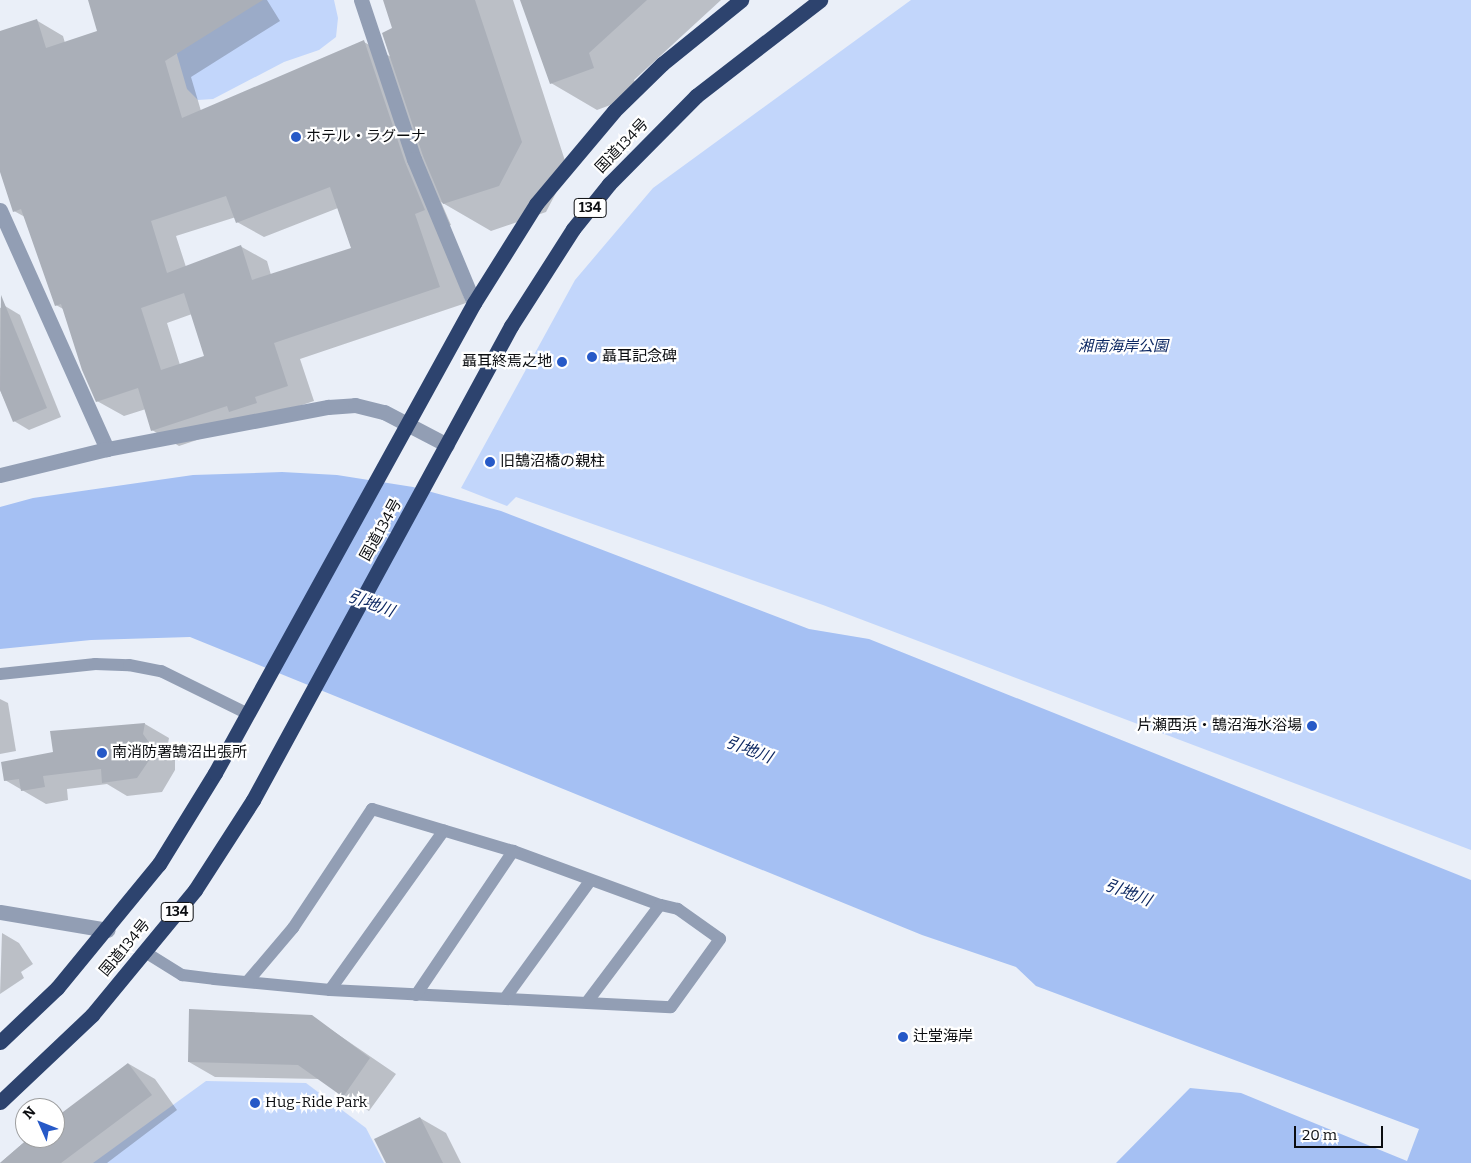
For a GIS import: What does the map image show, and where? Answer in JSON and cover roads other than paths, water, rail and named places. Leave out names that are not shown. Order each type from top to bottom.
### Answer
[{"type":"highway","name":"国道134号","points":[[0,1042],[57,988],[107,930],[159,864],[270,675],[474,302],[536,204],[571,159],[662,64],[741,0]]},
{"type":"highway","name":"国道134号","points":[[0,1102],[92,1015],[195,890],[242,816],[312,692],[536,285],[573,229],[609,184],[696,96],[820,0]]},
{"type":"street","points":[[361,0],[414,159],[474,302]]},
{"type":"street","points":[[0,210],[107,449]]},
{"type":"street","points":[[0,474],[107,449],[328,407],[370,407],[407,424],[447,446]]},
{"type":"street","points":[[0,912],[107,930]]},
{"type":"lane","points":[[0,674],[85,664],[129,665],[169,674],[248,714]]},
{"type":"lane","points":[[145,952],[182,975],[330,990],[506,996],[671,1006],[720,939],[678,909],[660,905],[590,881],[512,851],[372,809],[294,928],[248,981]]},
{"type":"lane","points":[[330,990],[444,830]]},
{"type":"lane","points":[[416,994],[512,851]]},
{"type":"lane","points":[[506,996],[590,881]]},
{"type":"lane","points":[[588,1001],[660,905]]},
{"type":"water","name":"引地川","points":[[282,472],[337,475],[413,487],[501,511],[809,629],[869,639],[1471,880],[1471,1163],[1116,1163],[1190,1088],[1241,1093],[1407,1161],[1419,1129],[1036,986],[1016,967],[922,935],[190,637],[91,640],[0,649],[0,507],[33,498],[193,475]]},
{"type":"place","name":"ホテル・ラグーナ","points":[[296,137]]},
{"type":"place","name":"聶耳記念碑","points":[[592,357]]},
{"type":"place","name":"聶耳終焉之地","points":[[562,362]]},
{"type":"place","name":"旧鵠沼橋の親柱","points":[[490,462]]},
{"type":"place","name":"片瀬西浜・鵠沼海水浴場","points":[[1312,726]]},
{"type":"place","name":"南消防署鵠沼出張所","points":[[102,753]]},
{"type":"place","name":"辻堂海岸","points":[[903,1037]]},
{"type":"place","name":"Hug-Ride Park","points":[[255,1103]]},
{"type":"park label","name":"湘南海岸公園","points":[[1123,347]]}]
